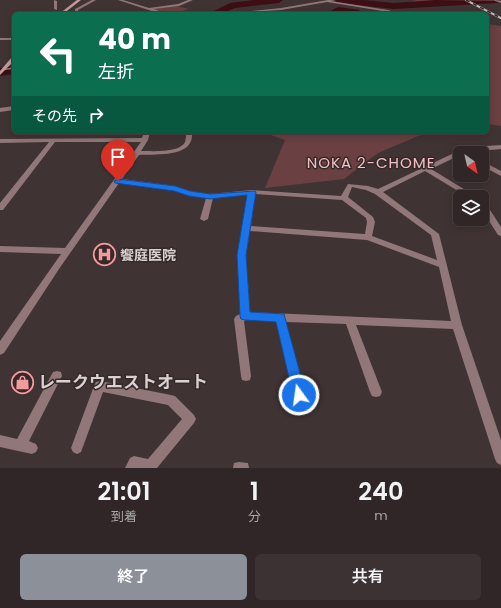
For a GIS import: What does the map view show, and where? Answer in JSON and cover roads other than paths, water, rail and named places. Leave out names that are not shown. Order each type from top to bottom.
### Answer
[{"type":"main road","points":[[64,12],[79,0]]},
{"type":"main road","points":[[0,74],[12,60]]},
{"type":"street","points":[[76,12],[76,10],[94,0]]},
{"type":"street","points":[[121,0],[158,12]]},
{"type":"street","points":[[147,9],[179,5],[190,0]]},
{"type":"street","points":[[255,12],[334,0]]},
{"type":"street","points":[[496,0],[501,2]]},
{"type":"street","points":[[55,1],[56,9]]},
{"type":"street","points":[[325,2],[392,12]]},
{"type":"street","points":[[0,39],[12,39]]},
{"type":"street","points":[[0,110],[12,108]]},
{"type":"street","points":[[137,153],[170,152],[184,148],[188,141],[189,134]]},
{"type":"street","points":[[0,350],[118,181],[137,153],[146,136]]},
{"type":"street","points":[[0,141],[146,136]]},
{"type":"street","points":[[0,208],[54,140]]},
{"type":"street","points":[[489,148],[501,147]]},
{"type":"street","points":[[378,192],[453,157]]},
{"type":"street","points":[[489,167],[501,174]]},
{"type":"street","points":[[426,169],[461,190]]},
{"type":"street","points":[[118,181],[175,188],[189,193],[210,196],[252,192],[344,198],[369,217],[371,222],[368,237]]},
{"type":"street","points":[[344,198],[350,185],[368,188],[378,192],[435,234],[457,325],[501,459]]},
{"type":"street","points":[[245,316],[242,255],[245,228],[252,192]]},
{"type":"street","points":[[204,219],[210,196]]},
{"type":"street","points":[[489,215],[501,233]]},
{"type":"street","points":[[245,228],[368,237],[442,265]]},
{"type":"street","points":[[0,249],[68,252]]},
{"type":"street","points":[[246,376],[239,319],[245,316],[457,325]]},
{"type":"street","points":[[280,318],[299,395]]},
{"type":"street","points":[[350,321],[376,392]]},
{"type":"street","points":[[0,441],[26,447],[57,376]]},
{"type":"street","points":[[77,448],[100,386],[171,400],[190,419],[150,466],[134,462],[131,468]]},
{"type":"waterway","points":[[217,12],[233,5],[279,0]]},
{"type":"waterway","points":[[338,0],[394,6],[497,0]]},
{"type":"waterway","points":[[0,72],[12,70]]},
{"type":"railway","points":[[466,0],[501,18]]},
{"type":"place","name":"饗庭医院","points":[[104,255]]},
{"type":"place","name":"レークウエストオート","points":[[23,382]]},
{"type":"district","name":"NOKA 2-CHOME","points":[[371,162]]}]
